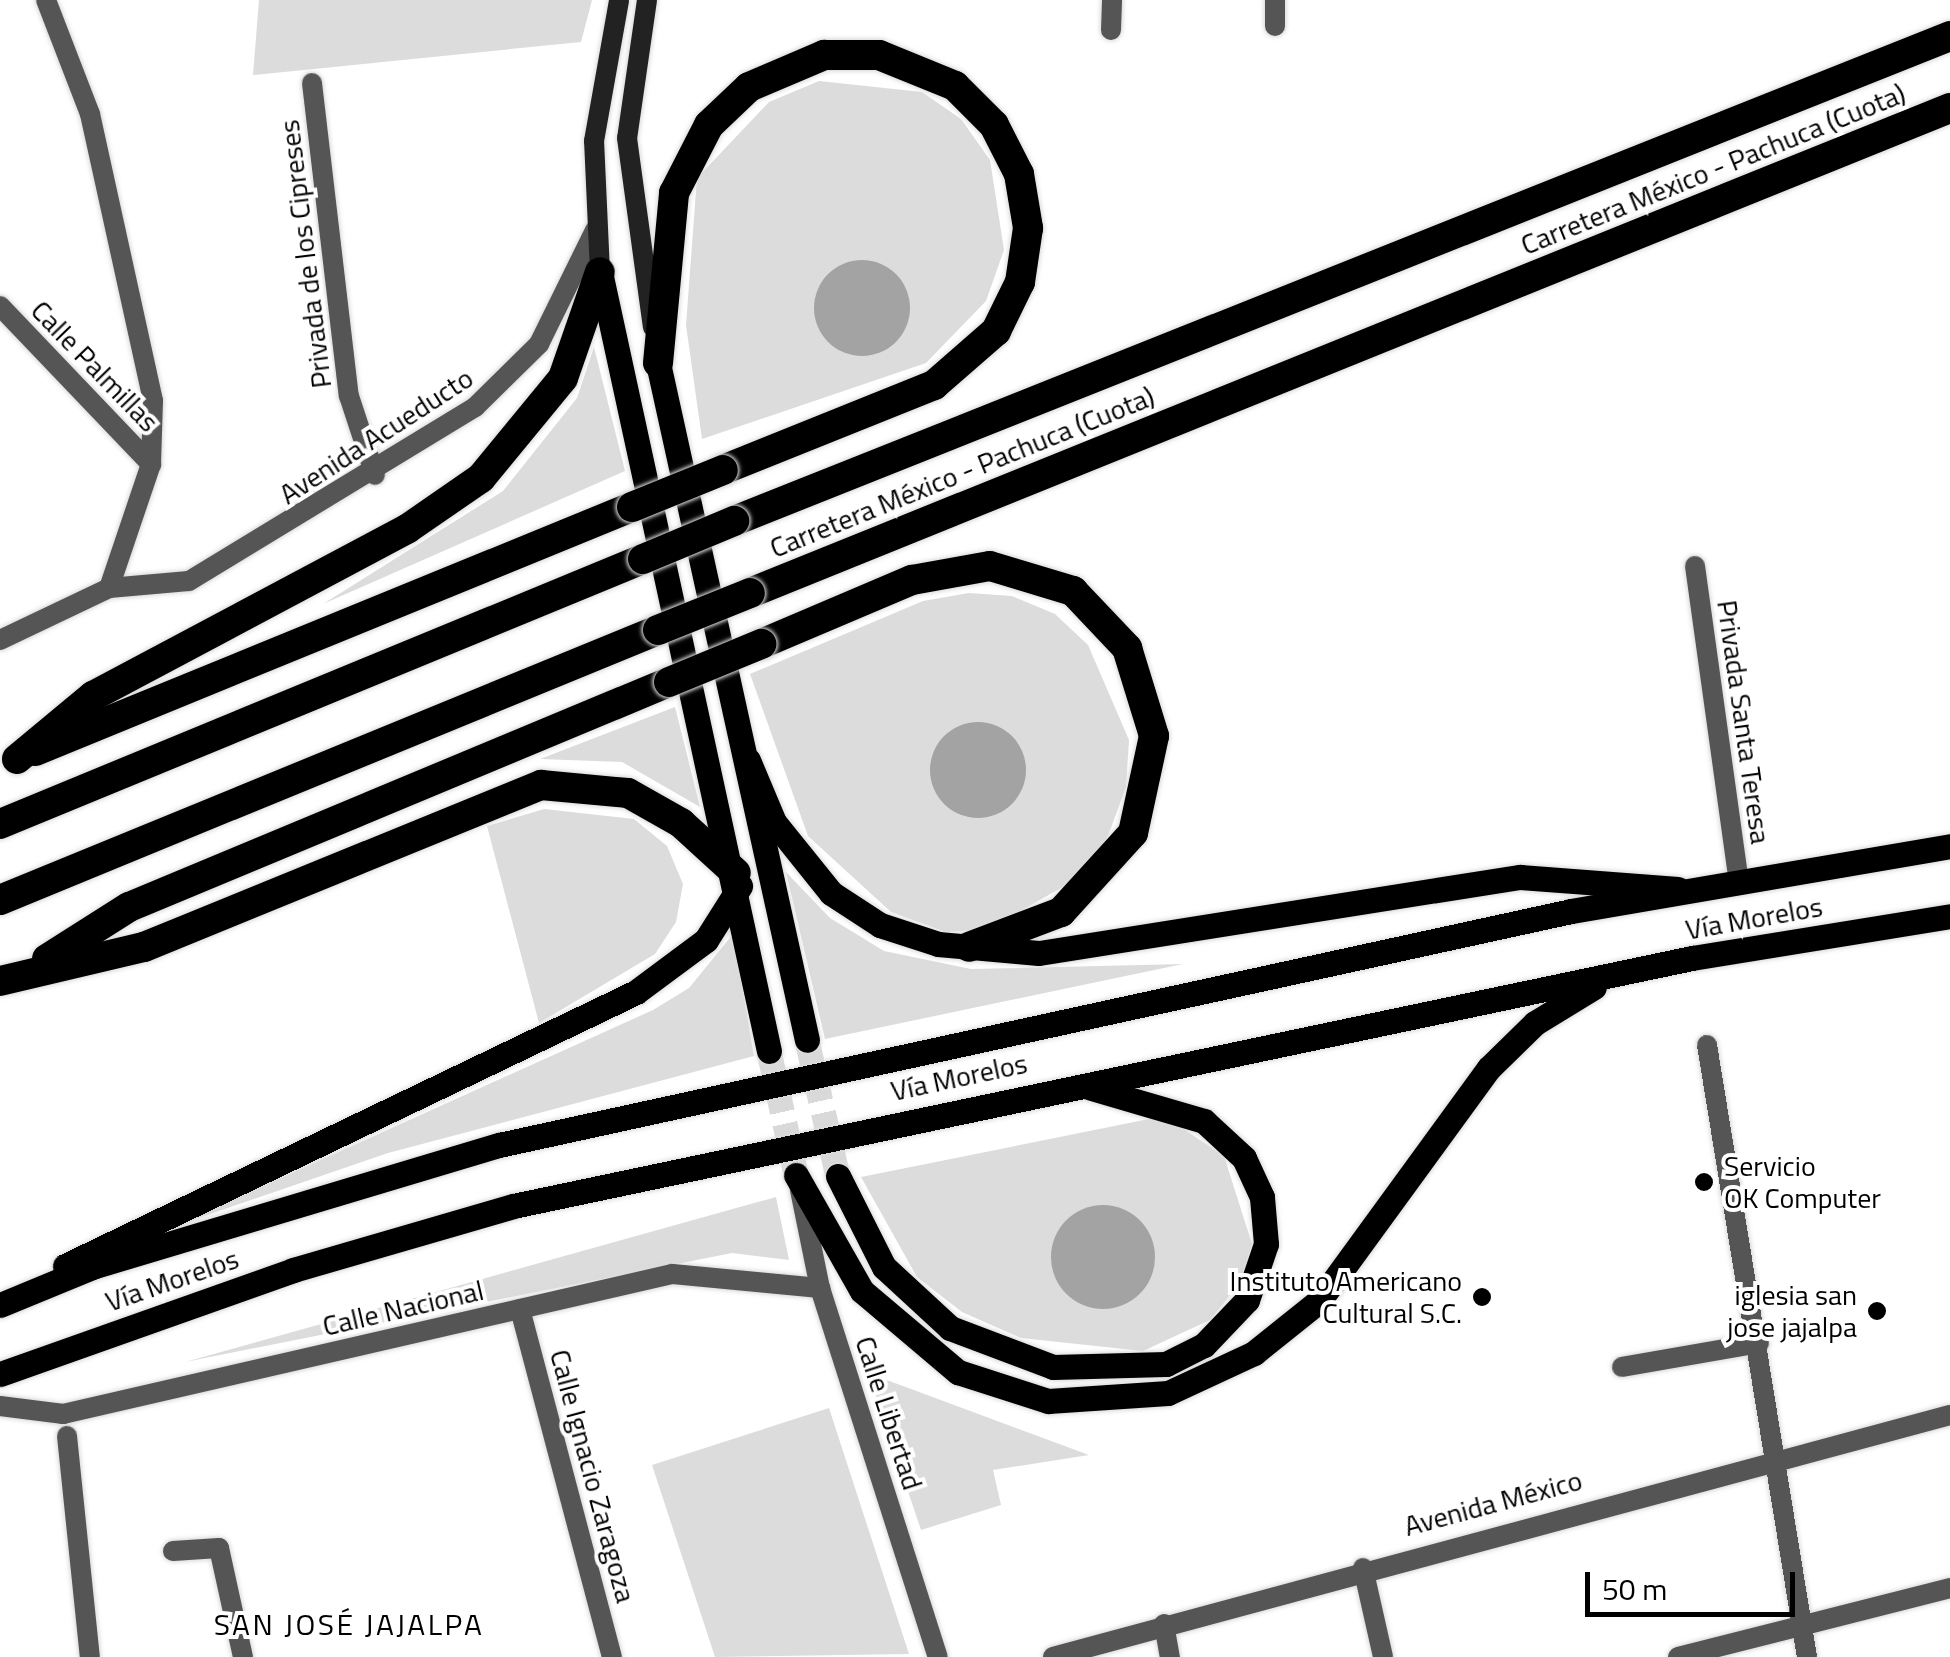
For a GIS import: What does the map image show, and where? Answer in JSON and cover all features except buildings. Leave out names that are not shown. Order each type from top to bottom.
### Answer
[{"type":"highway","name":"Carretera México - Pachuca (Cuota)","points":[[0,824],[734,521],[1950,36]]},
{"type":"highway","points":[[8,762],[934,385],[996,332],[1020,282],[1028,228],[1019,174],[994,125],[954,86],[879,55],[824,55],[748,86],[709,125],[674,193],[658,363]]},
{"type":"highway","name":"Carretera México - Pachuca (Cuota)","points":[[0,900],[750,592],[1950,108]]},
{"type":"highway","points":[[8,762],[93,696],[408,529],[481,478],[556,390],[600,272]]},
{"type":"highway","points":[[30,970],[129,906],[924,576],[990,566],[1073,591],[1127,648],[1154,736],[1133,833],[1102,878],[1061,912],[969,947]]},
{"type":"highway","points":[[0,980],[30,970],[144,947],[541,785],[628,793],[682,822],[738,879]]},
{"type":"main road","points":[[619,0],[596,126],[595,230],[600,272],[738,879],[770,1052]]},
{"type":"main road","points":[[648,0],[627,138],[658,363],[807,1040]]},
{"type":"main road","points":[[748,760],[774,822],[831,893],[909,936],[969,947],[1039,953],[1520,877],[1590,876],[1692,893]]},
{"type":"main road","name":"Vía Morelos","points":[[0,1305],[30,1292],[499,1144],[1571,911],[1950,846]]},
{"type":"main road","points":[[30,1292],[133,1226],[636,992],[706,940],[738,879]]},
{"type":"main road","name":"Vía Morelos","points":[[0,1374],[293,1270],[513,1206],[1056,1088],[1621,973],[1950,916]]},
{"type":"main road","points":[[797,1179],[862,1291],[958,1372],[1048,1401],[1168,1393],[1254,1354],[1318,1301],[1510,1044],[1621,973]]},
{"type":"main road","points":[[838,1176],[884,1266],[974,1342],[1084,1370],[1186,1356],[1228,1324],[1256,1282],[1266,1220],[1253,1174],[1219,1132],[1184,1110],[1112,1089],[1056,1088]]},
{"type":"street","points":[[46,0],[90,114],[134,297],[153,400],[151,464],[109,588]]},
{"type":"street","points":[[1111,30],[1112,0]]},
{"type":"street","points":[[1275,26],[1276,0]]},
{"type":"street","name":"Privada de los Cipreses","points":[[312,83],[349,396],[375,476]]},
{"type":"street","name":"Avenida Acueducto","points":[[0,640],[109,588],[189,581],[375,476],[521,366],[560,311],[595,230]]},
{"type":"street","name":"Calle Palmillas","points":[[0,306],[151,464]]},
{"type":"street","name":"Privada Santa Teresa","points":[[1695,566],[1739,885]]},
{"type":"street","points":[[1706,1045],[1759,1343],[1807,1657]]},
{"type":"street","name":"Calle Libertad","points":[[797,1179],[820,1288],[938,1657]]},
{"type":"street","name":"Calle Nacional","points":[[0,1406],[62,1414],[672,1274],[820,1288]]},
{"type":"street","name":"Calle Ignacio Zaragoza","points":[[520,1309],[612,1657]]},
{"type":"street","points":[[1622,1367],[1759,1343]]},
{"type":"street","name":"Avenida México","points":[[1053,1657],[1776,1456],[1950,1414]]},
{"type":"street","points":[[67,1436],[90,1657]]},
{"type":"street","points":[[173,1552],[218,1548],[243,1657]]},
{"type":"street","points":[[1363,1568],[1383,1657]]},
{"type":"street","points":[[1678,1657],[1950,1588]]},
{"type":"street","points":[[1164,1624],[1170,1657]]},
{"type":"shaded area","points":[[259,0],[592,0],[581,42],[253,75]]},
{"type":"shaded area","points":[[819,81],[922,92],[961,119],[990,160],[1004,250],[986,301],[926,363],[702,439],[686,325],[697,178],[769,102]]},
{"type":"shaded area","points":[[862,260],[880,264],[896,274],[906,290],[910,308],[906,326],[896,342],[880,352],[862,356],[844,352],[828,342],[818,326],[814,308],[818,290],[828,274],[844,264]]},
{"type":"shaded area","points":[[594,347],[625,471],[323,604],[503,491],[577,398]]},
{"type":"shaded area","points":[[969,593],[1012,596],[1055,614],[1088,645],[1129,740],[1126,787],[1108,836],[1075,880],[989,929],[946,932],[891,912],[808,836],[750,674],[923,601]]},
{"type":"shaded area","points":[[675,707],[700,807],[622,762],[540,759]]},
{"type":"shaded area","points":[[978,722],[996,726],[1012,736],[1022,752],[1026,770],[1022,788],[1012,804],[996,814],[978,818],[960,814],[944,804],[934,788],[930,770],[934,752],[944,736],[960,726]]},
{"type":"shaded area","points":[[544,809],[634,819],[667,846],[683,884],[676,922],[655,954],[539,1023],[487,826]]},
{"type":"shaded area","points":[[786,872],[830,918],[884,951],[971,969],[1183,964],[825,1039]]},
{"type":"shaded area","points":[[733,934],[754,1056],[388,1153],[175,1226],[653,1010],[689,988]]},
{"type":"shaded area","points":[[1164,1116],[1224,1156],[1252,1244],[1240,1283],[1210,1320],[1143,1351],[1021,1338],[962,1312],[917,1277],[861,1177]]},
{"type":"shaded area","points":[[776,1197],[789,1260],[732,1253],[185,1362]]},
{"type":"shaded area","points":[[1103,1205],[1123,1209],[1140,1220],[1151,1237],[1155,1257],[1151,1277],[1140,1294],[1123,1305],[1103,1309],[1083,1305],[1066,1294],[1055,1277],[1051,1257],[1055,1237],[1066,1220],[1083,1209]]},
{"type":"shaded area","points":[[868,1373],[1089,1455],[993,1470],[1001,1505],[921,1530]]},
{"type":"shaded area","points":[[829,1408],[909,1654],[715,1657],[652,1465]]},
{"type":"tunnel","points":[[807,1040],[838,1176]]},
{"type":"tunnel","points":[[769,1051],[795,1169]]},
{"type":"place","name":"Servicio OK Computer","points":[[1704,1182]]},
{"type":"place","name":"Instituto Americano Cultural S.C.","points":[[1482,1297]]},
{"type":"place","name":"iglesia san jose jajalpa","points":[[1877,1311]]},
{"type":"district","name":"SAN JOSÉ JAJALPA","points":[[349,1624]]}]
